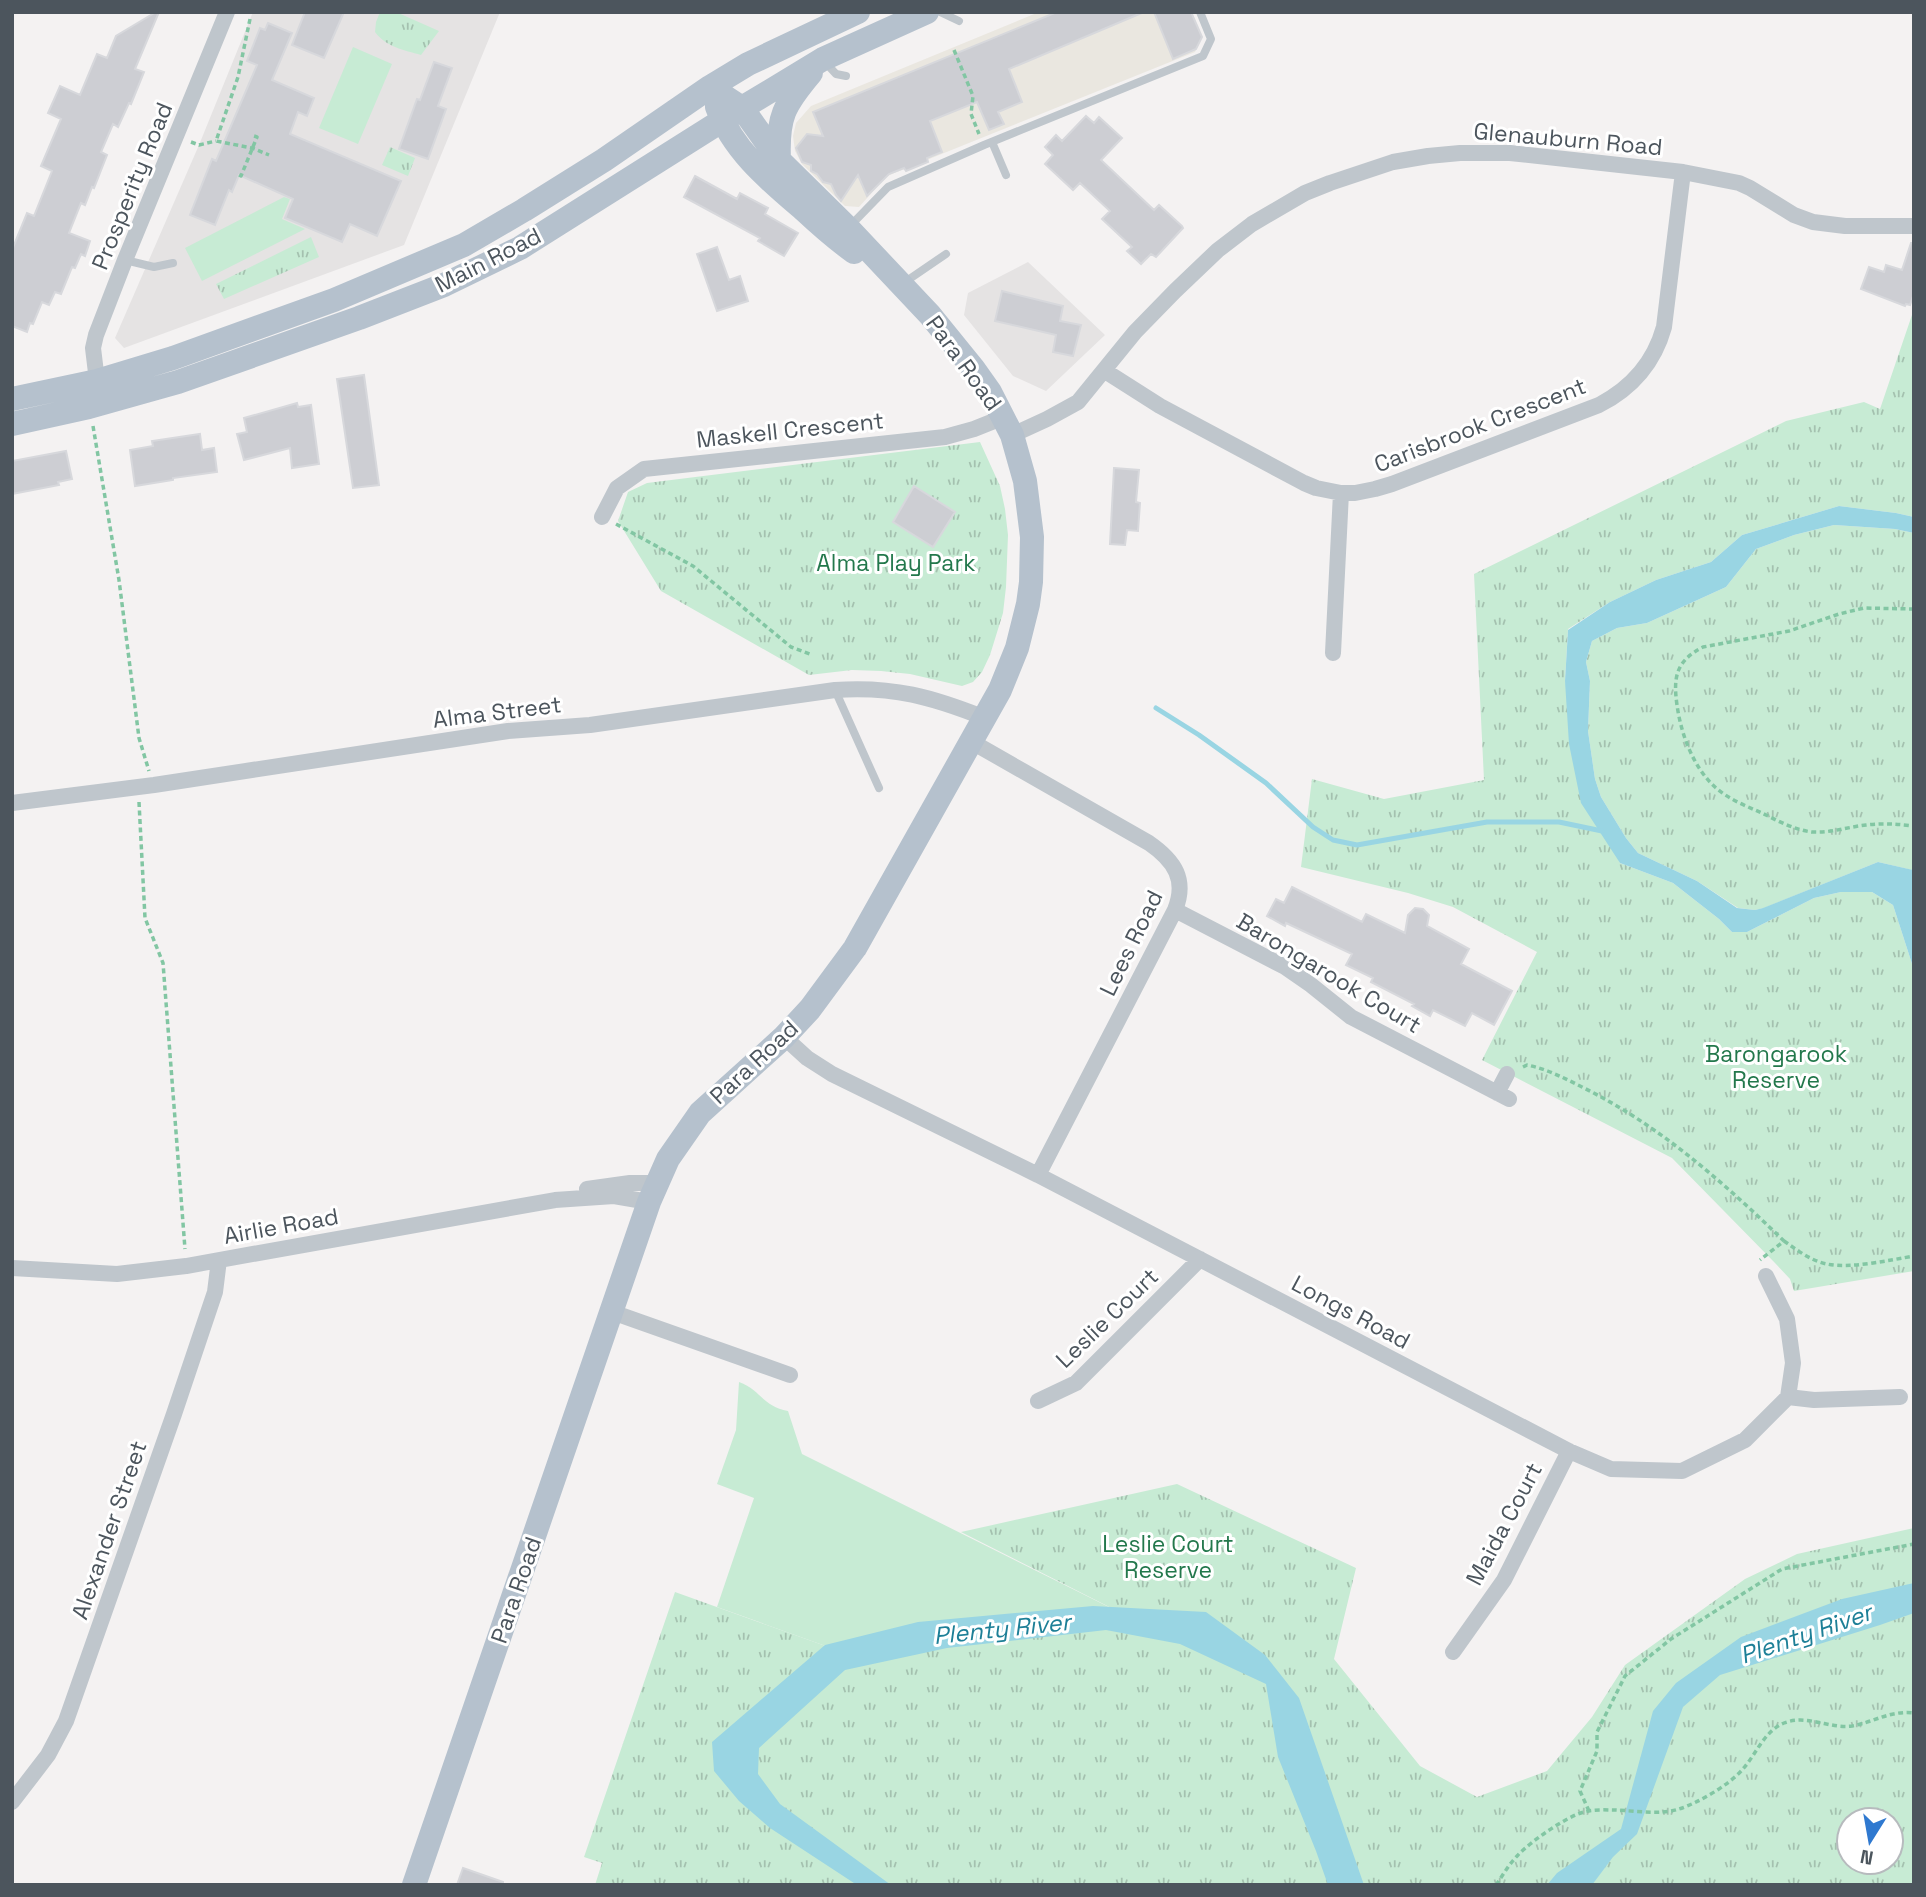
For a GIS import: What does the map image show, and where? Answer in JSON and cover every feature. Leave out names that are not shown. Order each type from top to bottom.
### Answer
[{"type":"main road","name":"Main Road","points":[[12,399],[97,381],[173,358],[334,300],[464,245],[604,160],[748,64],[858,12]]},
{"type":"main road","name":"Main Road","points":[[12,424],[89,407],[190,377],[444,285],[520,247],[823,60],[927,12]]},
{"type":"main road","points":[[779,160],[780,121],[785,107],[823,60]]},
{"type":"main road","name":"Para Road","points":[[710,87],[732,114],[779,160],[842,234]]},
{"type":"main road","name":"Para Road","points":[[414,1885],[653,1193],[667,1160],[700,1113],[784,1037],[810,1009],[855,948],[1000,690],[1017,648],[1028,604],[1032,537],[1025,481],[1008,426],[979,376],[951,339],[900,285],[842,234],[772,184],[739,148],[732,114]]},
{"type":"street","name":"Prosperity Road","points":[[97,381],[93,348],[96,335],[227,12]]},
{"type":"street","name":"Glenauburn Road","points":[[1008,426],[1047,419],[1079,402],[1135,332],[1218,250],[1252,224],[1305,193],[1393,162],[1460,153],[1510,153],[1683,172],[1739,183],[1794,215],[1812,222],[1845,226],[1914,226]]},
{"type":"street","name":"Carisbrook Crescent","points":[[1105,371],[1160,406],[1286,475],[1316,488],[1355,493],[1392,484],[1599,405],[1635,380],[1654,354],[1664,327],[1683,172]]},
{"type":"street","name":"Maskell Crescent","points":[[602,517],[617,488],[644,469],[945,437],[974,429],[1008,426]]},
{"type":"street","points":[[1333,653],[1341,493]]},
{"type":"street","name":"Alma Street","points":[[12,803],[508,731],[590,724],[861,688],[914,694],[985,718]]},
{"type":"street","name":"Lees Road","points":[[972,742],[1161,851],[1170,860],[1180,881],[1181,892],[1175,910],[1038,1175]]},
{"type":"street","name":"Barongarook Court","points":[[1175,910],[1292,971],[1351,1017],[1503,1096],[1507,1074]]},
{"type":"street","name":"Longs Road","points":[[784,1037],[807,1058],[832,1074],[1038,1175],[1569,1451],[1611,1469],[1682,1471],[1745,1440],[1788,1397]]},
{"type":"street","name":"Airlie Road","points":[[12,1268],[117,1274],[186,1266],[555,1200],[653,1193]]},
{"type":"street","name":"Leslie Court","points":[[1038,1401],[1076,1383],[1200,1259]]},
{"type":"street","name":"Alexander Street","points":[[12,1802],[48,1755],[66,1721],[215,1292],[219,1260]]},
{"type":"street","points":[[1761,1270],[1787,1319],[1793,1363],[1788,1397],[1814,1400],[1900,1397]]},
{"type":"street","points":[[612,1312],[790,1375]]},
{"type":"street","name":"Maida Court","points":[[1453,1652],[1504,1580],[1569,1451]]},
{"type":"lane","points":[[940,12],[959,21]]},
{"type":"lane","points":[[842,234],[888,187],[1203,56],[1210,39],[1200,12]]},
{"type":"lane","points":[[823,60],[836,74],[846,76]]},
{"type":"lane","points":[[988,144],[1006,175]]},
{"type":"lane","points":[[900,285],[946,254]]},
{"type":"lane","points":[[125,260],[155,271],[173,263]]},
{"type":"lane","points":[[835,691],[879,788]]},
{"type":"path","points":[[216,141],[238,77],[250,19]]},
{"type":"path","points":[[954,50],[973,96],[971,114],[988,144]]},
{"type":"path","points":[[239,175],[241,176],[257,137],[254,136]]},
{"type":"path","points":[[177,137],[199,145],[216,141],[252,148],[269,155]]},
{"type":"path","points":[[89,407],[119,580],[146,785],[145,918],[163,963],[186,1266]]},
{"type":"path","points":[[602,517],[693,566],[791,647],[810,654]]},
{"type":"path","points":[[1914,609],[1864,608],[1789,631],[1703,647],[1681,664],[1676,685],[1677,707],[1690,751],[1702,772],[1716,787],[1735,800],[1793,827],[1811,832],[1831,832],[1884,823],[1914,826]]},
{"type":"path","points":[[1523,1067],[1527,1065],[1555,1073],[1602,1096],[1638,1119],[1730,1189],[1784,1241],[1805,1255],[1826,1264],[1844,1266],[1914,1256]]},
{"type":"path","points":[[1761,1270],[1784,1241]]},
{"type":"path","points":[[1589,1811],[1580,1791],[1597,1751],[1597,1732],[1625,1676],[1671,1639],[1782,1569],[1914,1544]]},
{"type":"path","points":[[1496,1885],[1518,1854],[1574,1816],[1604,1810],[1680,1809],[1730,1782],[1770,1733],[1781,1724],[1805,1720],[1854,1726],[1892,1713],[1914,1713]]},
{"type":"shaded area","points":[[253,12],[500,12],[404,245],[124,348],[115,338],[199,145]]},
{"type":"shaded area","points":[[1039,12],[1192,12],[1202,37],[1195,52],[887,176],[859,207],[845,206],[802,164],[795,151],[793,136],[796,123],[811,106]]},
{"type":"shaded area","points":[[1028,262],[1105,335],[1046,391],[1013,376],[964,315],[968,293]]},
{"type":"green space","points":[[380,12],[396,12],[439,31],[421,55],[402,49],[390,45],[375,32]]},
{"type":"green space","points":[[353,47],[392,64],[358,144],[319,128]]},
{"type":"green space","points":[[390,147],[415,158],[408,176],[382,165]]},
{"type":"green space","points":[[284,197],[290,199],[282,219],[305,229],[202,281],[185,248]]},
{"type":"green space","points":[[311,237],[319,257],[224,299],[216,284]]},
{"type":"green space","name":"Barongarook Reserve","points":[[1914,309],[1914,517],[1839,506],[1742,535],[1711,562],[1656,580],[1610,602],[1568,629],[1565,681],[1620,863],[1673,883],[1732,932],[1747,932],[1814,898],[1841,892],[1872,892],[1893,905],[1914,970],[1914,1271],[1794,1291],[1790,1279],[1672,1158],[1482,1060],[1537,952],[1453,907],[1301,867],[1312,779],[1384,799],[1484,780],[1474,574],[1786,421],[1864,402],[1880,409]]},
{"type":"green space","name":"Alma Play Park","points":[[980,442],[1000,486],[1005,509],[1008,535],[1006,587],[1003,613],[990,655],[982,672],[973,682],[962,686],[910,674],[881,671],[852,670],[809,675],[661,591],[618,521],[628,492],[647,483]]},
{"type":"green space","points":[[1834,525],[1914,533],[1914,872],[1878,862],[1764,908],[1738,908],[1697,881],[1638,853],[1626,838],[1601,797],[1595,779],[1588,731],[1590,681],[1586,662],[1592,641],[1617,628],[1647,623],[1726,587],[1756,549],[1794,535]]},
{"type":"green space","points":[[739,1382],[772,1405],[788,1411],[802,1454],[1135,1620],[848,1654],[717,1607],[754,1498],[717,1484],[736,1430]]},
{"type":"green space","name":"Leslie Court Reserve","points":[[1177,1484],[1356,1568],[1334,1659],[1420,1766],[1477,1797],[1547,1771],[1592,1717],[1625,1665],[1745,1579],[1797,1554],[1914,1528],[1914,1885],[595,1885],[602,1863],[584,1857],[675,1592],[848,1654],[1133,1619],[961,1532]]},
{"type":"water","points":[[1839,506],[1914,517],[1914,533],[1834,525],[1794,535],[1756,549],[1726,587],[1647,623],[1617,628],[1592,641],[1586,662],[1590,681],[1588,731],[1595,779],[1601,797],[1638,853],[1697,881],[1737,908],[1763,908],[1878,862],[1913,870],[1914,970],[1893,905],[1872,892],[1841,892],[1814,898],[1747,932],[1732,932],[1673,883],[1620,863],[1581,803],[1569,744],[1565,681],[1568,630],[1610,602],[1656,580],[1711,562],[1742,535]]},
{"type":"water","name":"Plenty River","points":[[1914,1583],[1914,1613],[1720,1675],[1683,1707],[1637,1834],[1613,1857],[1592,1885],[1547,1885],[1557,1873],[1621,1829],[1653,1711],[1676,1683],[1741,1637],[1842,1599]]},
{"type":"water","name":"Plenty River","points":[[1093,1606],[1206,1612],[1265,1655],[1299,1698],[1364,1885],[1328,1885],[1278,1757],[1266,1684],[1180,1644],[1106,1630],[947,1648],[845,1670],[759,1748],[758,1774],[780,1804],[891,1885],[857,1885],[770,1828],[739,1801],[714,1771],[712,1742],[825,1645],[918,1622]]},
{"type":"building","points":[[159,12],[135,69],[144,72],[118,127],[113,124],[101,152],[107,155],[94,188],[92,187],[85,205],[81,203],[69,233],[90,241],[85,256],[81,254],[75,268],[72,267],[61,294],[55,292],[49,305],[42,302],[27,332],[12,326],[12,250],[27,213],[34,216],[52,171],[41,166],[61,119],[48,113],[60,86],[80,95],[97,54],[107,58],[116,36]]},
{"type":"building","points":[[305,12],[344,12],[324,58],[292,45]]},
{"type":"building","points":[[1057,12],[1144,12],[1009,69],[1022,102],[998,112],[1004,124],[989,130],[977,102],[930,121],[942,152],[927,158],[928,162],[906,171],[904,168],[889,174],[867,196],[858,175],[841,201],[831,184],[823,182],[811,171],[811,165],[802,162],[796,148],[807,134],[823,136],[813,112]]},
{"type":"building","points":[[1154,12],[1191,12],[1202,37],[1196,49],[1173,59]]},
{"type":"building","points":[[268,23],[292,33],[272,80],[314,98],[307,116],[298,112],[290,134],[401,181],[377,236],[350,224],[342,242],[285,218],[293,199],[239,175],[232,192],[229,190],[215,225],[190,215],[212,159],[216,161],[257,65],[247,61],[260,28],[265,30]]},
{"type":"building","points":[[434,62],[452,68],[438,106],[446,109],[428,159],[399,149]]},
{"type":"building","points":[[1086,116],[1094,123],[1099,117],[1122,138],[1101,160],[1154,210],[1159,205],[1183,228],[1156,257],[1151,254],[1141,264],[1127,251],[1132,247],[1102,219],[1110,211],[1080,183],[1073,190],[1045,164],[1053,155],[1045,147],[1056,135],[1062,141]]},
{"type":"building","points":[[695,176],[737,199],[740,193],[768,208],[765,214],[798,233],[784,256],[758,241],[760,238],[684,197]]},
{"type":"building","points":[[1911,243],[1914,243],[1914,293],[1910,305],[1905,306],[1861,289],[1869,267],[1884,272],[1886,265],[1902,270]]},
{"type":"building","points":[[717,247],[729,280],[740,276],[748,301],[717,311],[697,254]]},
{"type":"building","points":[[1002,291],[1063,306],[1060,321],[1081,325],[1073,356],[1053,352],[1056,335],[995,321]]},
{"type":"building","points":[[364,375],[379,485],[353,488],[337,379]]},
{"type":"building","points":[[297,403],[298,407],[311,405],[319,464],[292,468],[290,448],[244,460],[237,434],[247,432],[244,418]]},
{"type":"building","points":[[200,434],[202,450],[214,448],[217,472],[135,486],[130,450],[153,446],[152,441]]},
{"type":"building","points":[[66,451],[72,479],[58,482],[59,485],[12,494],[12,461]]},
{"type":"building","points":[[1114,468],[1139,470],[1136,502],[1140,503],[1138,531],[1127,530],[1125,545],[1110,544]]},
{"type":"building","points":[[914,486],[955,512],[933,547],[893,522]]},
{"type":"building","points":[[1292,887],[1362,922],[1366,914],[1405,933],[1408,915],[1415,908],[1423,909],[1429,915],[1427,926],[1469,949],[1461,964],[1512,991],[1494,1025],[1472,1013],[1465,1026],[1433,1010],[1430,1016],[1412,1006],[1414,1004],[1371,982],[1373,978],[1346,965],[1352,954],[1267,916],[1276,899],[1284,903]]},
{"type":"building","points":[[463,1868],[503,1882],[503,1885],[457,1885]]},
{"type":"waterway","points":[[1156,708],[1266,783],[1313,827],[1333,840],[1357,845],[1487,822],[1559,822],[1602,831]]}]
